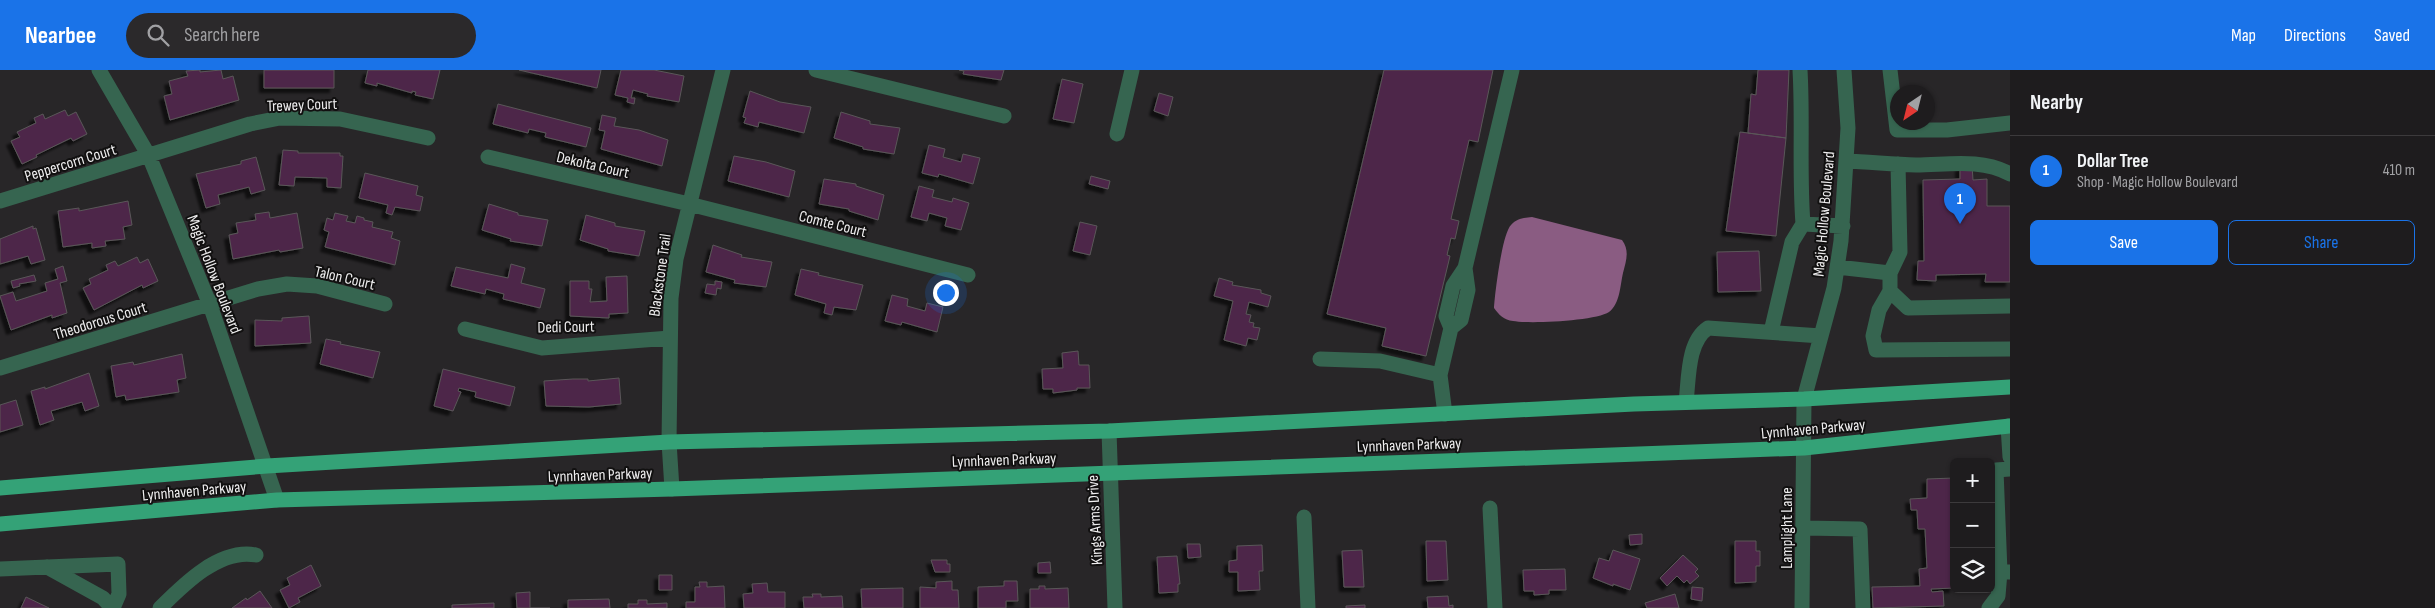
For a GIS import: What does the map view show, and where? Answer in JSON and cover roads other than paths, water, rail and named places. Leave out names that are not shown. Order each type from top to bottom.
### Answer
[{"type":"main road","name":"Lynnhaven Parkway","points":[[0,488],[266,466],[670,442],[1108,431],[1686,402],[1804,398],[2010,386]]},
{"type":"main road","name":"Lynnhaven Parkway","points":[[0,524],[277,500],[672,489],[1804,448],[2009,425]]},
{"type":"street","name":"Magic Hollow Boulevard","points":[[99,70],[149,156],[210,304],[277,500]]},
{"type":"street","name":"Blackstone Trail","points":[[672,489],[670,442],[671,298],[676,260],[723,70]]},
{"type":"street","points":[[816,70],[1004,116]]},
{"type":"street","points":[[1117,134],[1132,70]]},
{"type":"street","points":[[1445,414],[1440,375],[1452,328],[1446,316],[1453,286],[1466,268],[1512,70]]},
{"type":"street","points":[[1770,332],[1792,242],[1803,224],[1800,176],[1803,115],[1800,70]]},
{"type":"street","name":"Magic Hollow Boulevard","points":[[1804,448],[1804,398],[1837,267],[1842,226],[1848,128],[1844,70]]},
{"type":"street","points":[[1890,70],[1897,130],[1947,130],[2010,123]]},
{"type":"street","name":"Trewey Court","points":[[149,156],[250,124],[280,118],[340,118],[428,138]]},
{"type":"street","name":"Peppercorn Court","points":[[0,201],[149,156]]},
{"type":"street","name":"Dekolta Court","points":[[488,157],[689,204]]},
{"type":"street","points":[[1846,161],[1918,165],[1980,163],[2001,169],[2010,174]]},
{"type":"street","points":[[1898,164],[1900,252],[1890,272],[1890,291],[1879,310],[1873,336],[1876,350],[2010,349]]},
{"type":"street","name":"Comte Court","points":[[689,204],[968,275]]},
{"type":"street","points":[[1803,224],[1842,226]]},
{"type":"street","points":[[1837,267],[1890,272]]},
{"type":"street","name":"Talon Court","points":[[210,304],[258,289],[288,284],[317,286],[385,304]]},
{"type":"street","points":[[1890,291],[1908,308],[2010,306]]},
{"type":"street","name":"Theodorous Court","points":[[0,368],[210,304]]},
{"type":"street","points":[[1686,402],[1694,345],[1700,333],[1708,328],[1821,336]]},
{"type":"street","name":"Dedi Court","points":[[465,329],[542,348],[670,338]]},
{"type":"street","points":[[1320,359],[1380,361],[1440,375]]},
{"type":"street","points":[[2009,425],[2010,457]]},
{"type":"street","name":"Kings Arms Drive","points":[[1108,431],[1115,608]]},
{"type":"street","name":"Lamplight Lane","points":[[1802,608],[1804,448]]},
{"type":"street","points":[[1989,608],[1998,596],[2005,572],[1996,470],[2010,469]]},
{"type":"street","points":[[1490,508],[1495,608]]},
{"type":"street","points":[[1304,517],[1308,608]]},
{"type":"street","points":[[1804,528],[1860,529],[1863,608]]},
{"type":"street","points":[[160,608],[193,578],[227,557],[242,552],[256,555]]},
{"type":"street","points":[[0,557],[0,570],[48,567],[118,564],[119,594],[112,608],[103,598],[48,567]]},
{"type":"place","name":"Dollar Tree","points":[[1960,224]]}]
